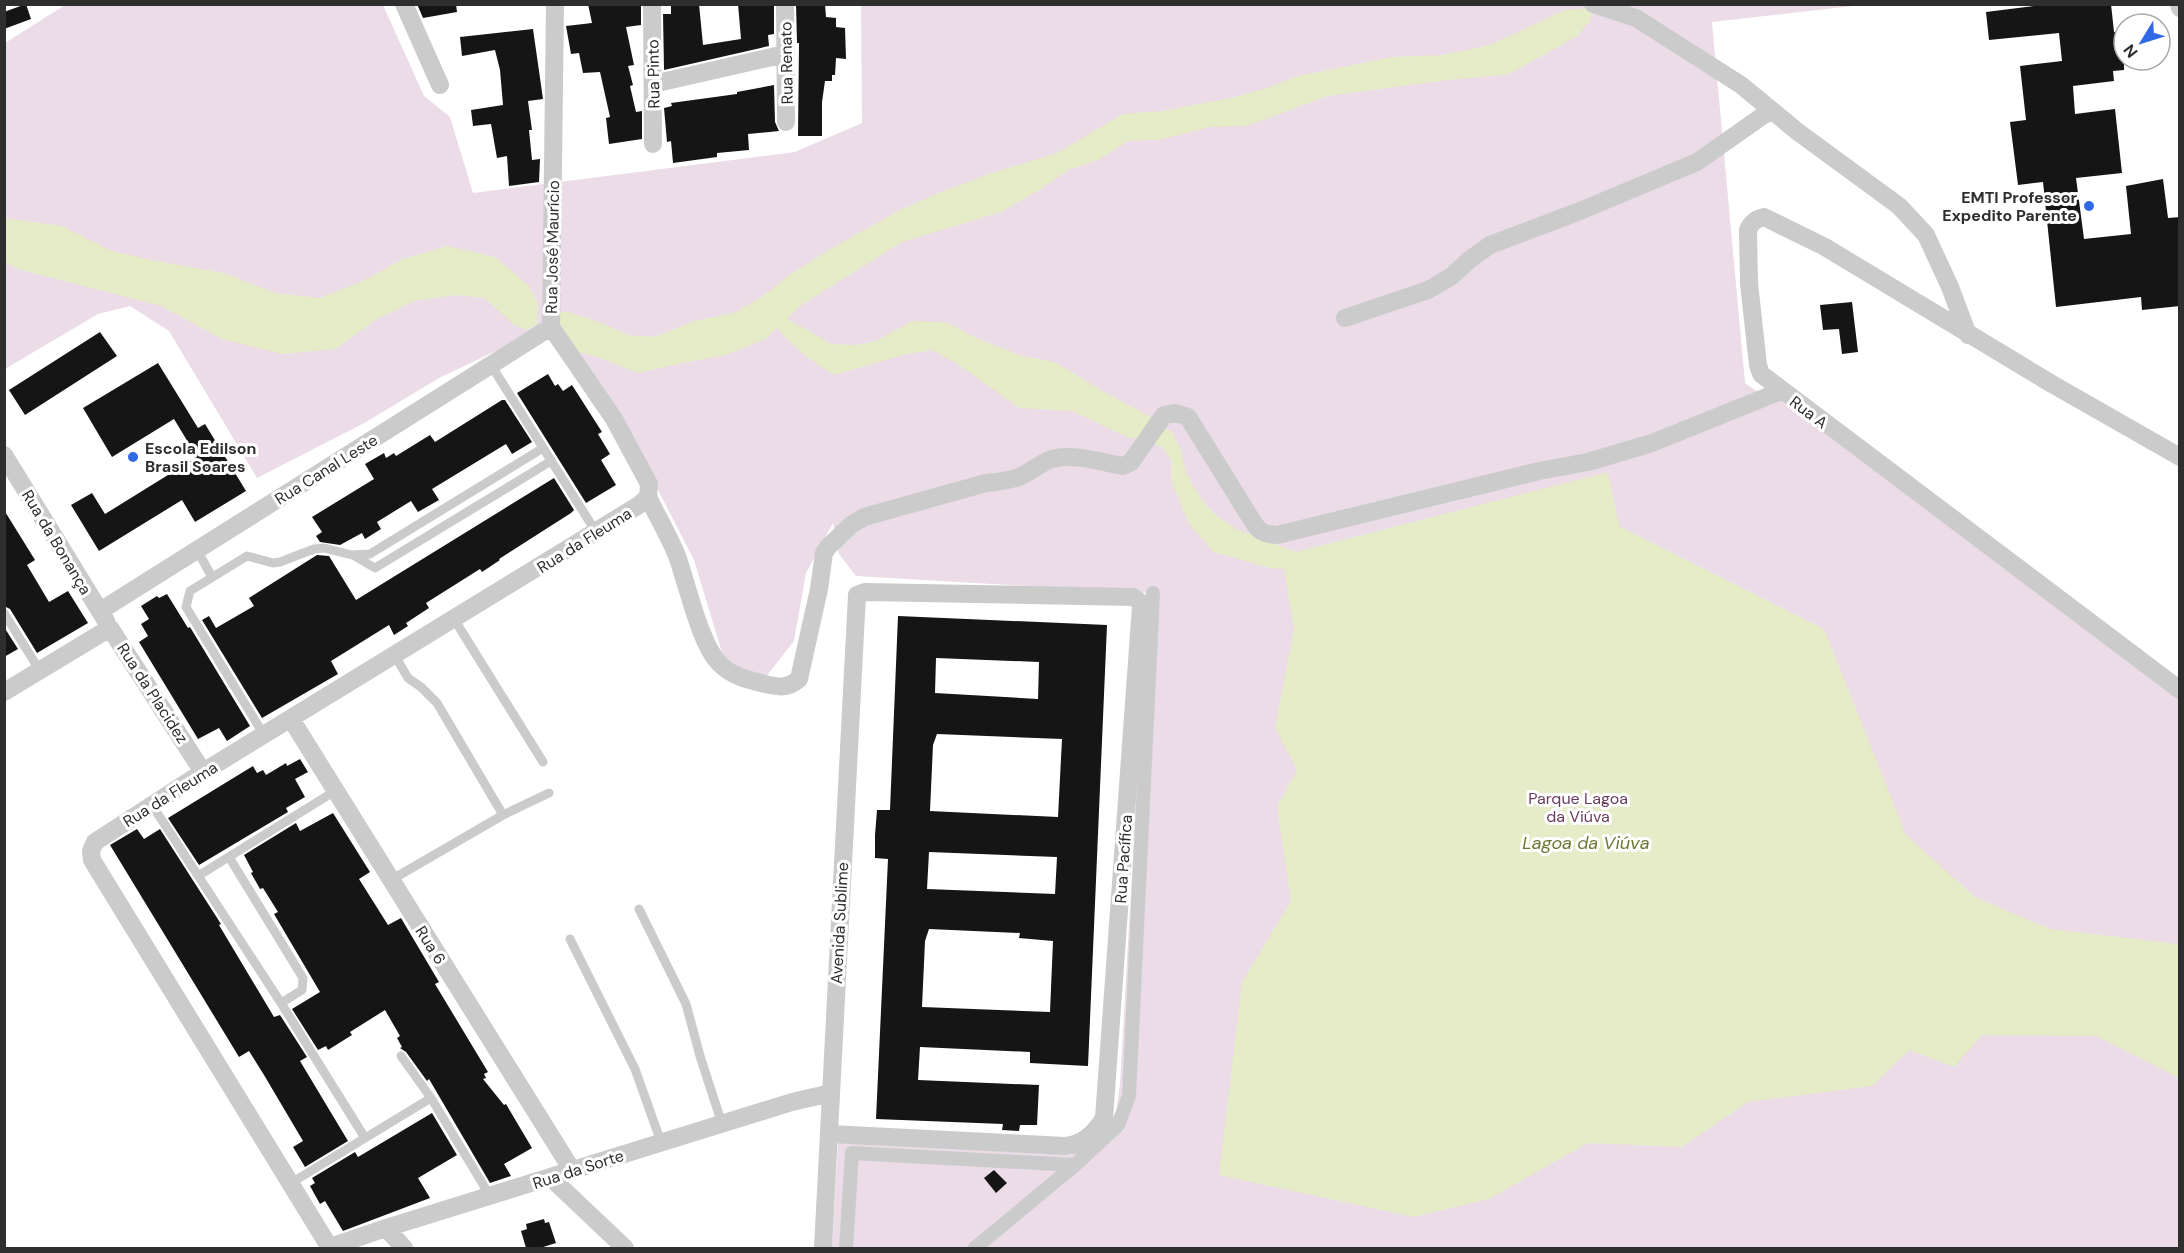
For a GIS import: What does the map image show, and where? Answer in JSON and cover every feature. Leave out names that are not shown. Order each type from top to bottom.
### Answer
[{"type":"street","points":[[404,4],[440,85]]},
{"type":"street","name":"Rua José Maurício","points":[[555,4],[551,327],[614,419],[649,484],[648,497],[676,553],[708,650],[719,664],[747,680],[781,687],[792,685],[799,679],[819,589],[824,553],[851,525],[864,517],[1019,477],[1054,458],[1065,457],[1127,465],[1164,415],[1169,413],[1188,417],[1255,525],[1266,534],[1277,535],[1539,471],[1588,462],[1652,443],[1781,391]]},
{"type":"street","name":"Rua Pinto","points":[[652,4],[653,144]]},
{"type":"street","name":"Rua Renato","points":[[785,4],[786,122]]},
{"type":"street","points":[[1596,6],[1636,18],[1741,85],[1798,132],[1914,219],[1926,235],[1950,287],[1968,335]]},
{"type":"street","points":[[654,84],[785,54]]},
{"type":"street","points":[[1345,318],[1428,291],[1452,276],[1490,245],[1580,211],[1697,162],[1771,110]]},
{"type":"street","name":"Rua A","points":[[2180,457],[1968,335],[1825,248],[1764,217],[1758,218],[1750,225],[1748,230],[1749,283],[1761,374],[2180,690]]},
{"type":"street","name":"Rua Canal Leste","points":[[100,611],[551,327]]},
{"type":"street","name":"Rua da Bonança","points":[[4,455],[110,628]]},
{"type":"street","name":"Rua da Fleuma","points":[[329,1248],[92,860],[91,851],[95,842],[152,805],[596,532],[648,497]]},
{"type":"street","name":"Rua Pacífica","points":[[830,1134],[1065,1146],[1084,1141],[1104,1118],[1141,606],[1140,602],[1133,597],[864,592],[855,598]]},
{"type":"street","points":[[975,1248],[1075,1165],[1118,1125],[1129,1096],[1153,593]]},
{"type":"street","name":"Avenida Sublime","points":[[823,1248],[855,598]]},
{"type":"street","name":"Rua da Placidez","points":[[4,692],[110,628],[204,772]]},
{"type":"street","name":"Rua 6","points":[[291,719],[572,1170]]},
{"type":"street","name":"Rua da Sorte","points":[[329,1248],[661,1142],[831,1093]]},
{"type":"street","points":[[846,1248],[852,1153],[1075,1165]]},
{"type":"street","points":[[551,1178],[625,1248]]},
{"type":"street","points":[[386,1228],[404,1248]]},
{"type":"lane","points":[[491,365],[596,532]]},
{"type":"lane","points":[[352,555],[369,554],[543,448]]},
{"type":"lane","points":[[265,736],[186,607],[190,591],[247,556],[273,563],[314,549],[324,548],[352,555],[375,568],[551,461]]},
{"type":"lane","points":[[197,550],[212,577]]},
{"type":"lane","points":[[4,613],[40,670]]},
{"type":"lane","points":[[454,619],[543,762]]},
{"type":"lane","points":[[394,656],[408,678],[437,703],[504,815]]},
{"type":"lane","points":[[198,876],[335,791]]},
{"type":"lane","points":[[391,880],[504,815],[549,793]]},
{"type":"lane","points":[[152,805],[281,1003],[365,1138]]},
{"type":"lane","points":[[229,857],[303,978],[302,990],[281,1003]]},
{"type":"lane","points":[[639,909],[686,1004],[722,1124]]},
{"type":"lane","points":[[570,939],[635,1069],[661,1142]]},
{"type":"lane","points":[[400,1056],[431,1098],[489,1196]]},
{"type":"lane","points":[[291,1183],[431,1098]]},
{"type":"green space","name":"Parque Lagoa da Viúva","points":[[65,5],[383,5],[424,96],[450,117],[473,193],[795,152],[862,123],[861,5],[1862,5],[1712,22],[1745,383],[1765,397],[1781,391],[2179,690],[2179,1248],[832,1248],[838,1142],[1071,1155],[1116,1114],[1120,1084],[1148,593],[856,576],[839,554],[833,523],[806,573],[794,641],[761,683],[723,656],[694,560],[624,424],[549,328],[439,378],[366,422],[257,478],[169,331],[130,306],[98,314],[5,369],[5,43]]},
{"type":"water","points":[[1593,8],[1590,21],[1576,37],[1507,75],[1448,80],[1328,96],[1246,126],[1211,127],[1158,140],[1128,141],[1098,160],[1068,170],[1001,212],[902,242],[800,306],[787,319],[832,344],[856,345],[876,341],[912,321],[946,322],[979,339],[1022,356],[1055,362],[1151,417],[1139,437],[1132,439],[1072,411],[1019,408],[959,365],[932,350],[903,355],[834,375],[803,354],[777,328],[766,339],[726,355],[638,373],[598,357],[567,349],[553,312],[569,312],[628,335],[654,337],[695,321],[736,312],[763,296],[788,276],[825,252],[900,210],[989,174],[1057,153],[1123,114],[1162,111],[1231,98],[1298,76],[1392,57],[1442,55],[1490,45],[1565,10]]},
{"type":"water","points":[[4,218],[62,226],[112,251],[224,273],[275,293],[319,298],[361,282],[403,259],[447,246],[495,257],[529,286],[538,303],[537,324],[528,330],[514,325],[485,298],[457,295],[415,301],[377,319],[336,349],[282,354],[222,339],[161,306],[18,269],[5,262]]},
{"type":"water","name":"Lagoa da Viúva","points":[[1163,426],[1172,432],[1181,450],[1186,473],[1200,497],[1213,513],[1236,529],[1296,552],[1608,472],[1619,526],[1824,629],[1906,835],[1975,897],[2050,929],[2179,944],[2180,1022],[2177,1023],[2180,1024],[2179,1078],[2096,1036],[1982,1035],[1954,1067],[1909,1050],[1872,1086],[1748,1102],[1682,1147],[1588,1143],[1489,1199],[1413,1217],[1219,1175],[1242,982],[1291,901],[1277,807],[1297,770],[1275,728],[1294,629],[1284,569],[1270,568],[1213,552],[1188,522],[1171,480],[1171,460],[1162,447],[1152,444]]},
{"type":"building","points":[[26,4],[31,19],[4,29],[4,12]]},
{"type":"building","points":[[417,4],[456,4],[457,12],[423,18]]},
{"type":"building","points":[[588,4],[641,4],[641,25],[626,27],[634,65],[628,66],[633,85],[630,86],[636,112],[642,111],[642,139],[609,144],[606,118],[610,117],[600,72],[583,73],[579,53],[571,54],[566,26],[592,23]]},
{"type":"building","points":[[671,4],[699,4],[703,45],[741,39],[738,4],[774,4],[774,34],[768,35],[769,46],[664,70],[663,14],[671,14]]},
{"type":"building","points":[[796,4],[825,4],[826,17],[836,18],[836,27],[845,28],[846,59],[836,58],[835,75],[832,75],[832,81],[825,81],[822,102],[822,136],[798,136],[799,43],[797,43]]},
{"type":"building","points":[[2049,4],[2111,4],[2114,81],[2073,86],[2075,114],[2115,109],[2122,173],[2076,178],[2084,239],[2131,234],[2126,186],[2163,179],[2168,218],[2180,217],[2180,306],[2142,310],[2141,297],[2056,307],[2043,182],[2018,185],[2010,122],[2026,120],[2020,66],[2062,61],[2059,33],[1989,40],[1986,12]]},
{"type":"building","points":[[533,29],[543,99],[528,101],[532,130],[529,130],[532,160],[540,159],[539,182],[509,186],[507,156],[497,158],[491,124],[473,126],[471,110],[503,105],[500,70],[495,50],[462,56],[460,37]]},
{"type":"building","points":[[774,85],[775,122],[779,131],[748,134],[749,150],[717,153],[717,157],[673,163],[671,141],[667,142],[664,108],[672,106],[671,103],[737,94],[737,92]]},
{"type":"building","points":[[1852,302],[1858,352],[1842,354],[1839,329],[1823,330],[1820,305]]},
{"type":"building","points":[[100,332],[117,356],[25,415],[9,390]]},
{"type":"building","points":[[158,363],[198,428],[205,424],[246,491],[195,522],[182,500],[99,551],[71,505],[92,493],[105,514],[197,457],[174,419],[112,457],[83,408]]},
{"type":"building","points":[[548,374],[555,386],[558,384],[563,391],[572,385],[602,432],[598,434],[610,454],[601,460],[616,485],[586,503],[517,393]]},
{"type":"building","points":[[505,400],[532,442],[512,454],[506,444],[432,489],[439,500],[418,512],[411,501],[377,522],[381,529],[365,539],[362,533],[340,545],[320,542],[316,536],[322,532],[312,517],[374,479],[365,464],[384,453],[386,458],[394,453],[396,456],[430,435],[435,442]]},
{"type":"building","points":[[554,478],[574,510],[571,513],[482,572],[480,569],[426,603],[429,608],[406,623],[408,626],[394,635],[389,625],[331,661],[338,674],[262,718],[202,620],[209,616],[216,628],[254,606],[249,598],[317,555],[329,556],[356,600]]},
{"type":"building","points":[[4,510],[35,560],[27,565],[49,602],[68,591],[88,623],[37,653],[10,609],[4,606]]},
{"type":"building","points":[[167,594],[188,628],[190,627],[250,726],[227,741],[219,728],[198,739],[139,642],[148,636],[141,624],[149,619],[141,606],[157,596],[159,598]]},
{"type":"building","points":[[898,616],[1107,625],[1088,1066],[1030,1063],[1030,1052],[920,1047],[918,1080],[1039,1085],[1037,1125],[1020,1125],[1019,1131],[1002,1130],[1003,1124],[876,1119],[888,859],[875,858],[875,835],[877,810],[890,810]],"holes":[[[936,658],[1039,662],[1038,699],[935,693]],[[937,734],[1062,739],[1058,817],[930,811],[933,745]],[[929,852],[1057,857],[1055,894],[927,889]],[[929,929],[1020,933],[1019,938],[1053,941],[1050,1012],[922,1007],[925,941]]]},
{"type":"building","points":[[4,627],[18,649],[4,657]]},
{"type":"building","points":[[300,759],[308,772],[295,779],[305,797],[286,808],[288,812],[199,865],[168,818],[253,766],[257,773],[263,770],[266,775],[286,763],[287,766]]},
{"type":"building","points":[[333,813],[370,872],[359,879],[388,925],[401,918],[439,982],[435,984],[488,1072],[484,1074],[486,1078],[483,1079],[504,1105],[506,1104],[532,1148],[504,1164],[511,1176],[490,1183],[429,1079],[427,1081],[406,1052],[400,1048],[402,1047],[397,1038],[400,1036],[385,1010],[350,1032],[352,1035],[328,1050],[326,1046],[318,1050],[292,1009],[320,992],[274,914],[278,912],[251,873],[253,872],[244,855],[296,823],[300,831]]},
{"type":"building","points":[[137,829],[144,839],[160,829],[221,924],[219,925],[274,1017],[280,1015],[307,1057],[300,1061],[348,1141],[305,1167],[293,1147],[303,1141],[264,1075],[249,1051],[239,1057],[110,845]]},
{"type":"building","points":[[432,1113],[457,1155],[418,1178],[430,1198],[343,1231],[325,1201],[320,1204],[310,1186],[315,1183],[312,1178],[355,1152],[358,1157]]},
{"type":"building","points":[[994,1170],[1007,1183],[996,1193],[984,1178]]},
{"type":"building","points":[[544,1219],[545,1223],[549,1222],[556,1243],[540,1248],[526,1248],[521,1231],[527,1229],[526,1224]]},
{"type":"place","name":"EMTI Professor Expedito Parente","points":[[2089,206]]},
{"type":"place","name":"Escola Edilson Brasil Soares","points":[[133,457]]}]
